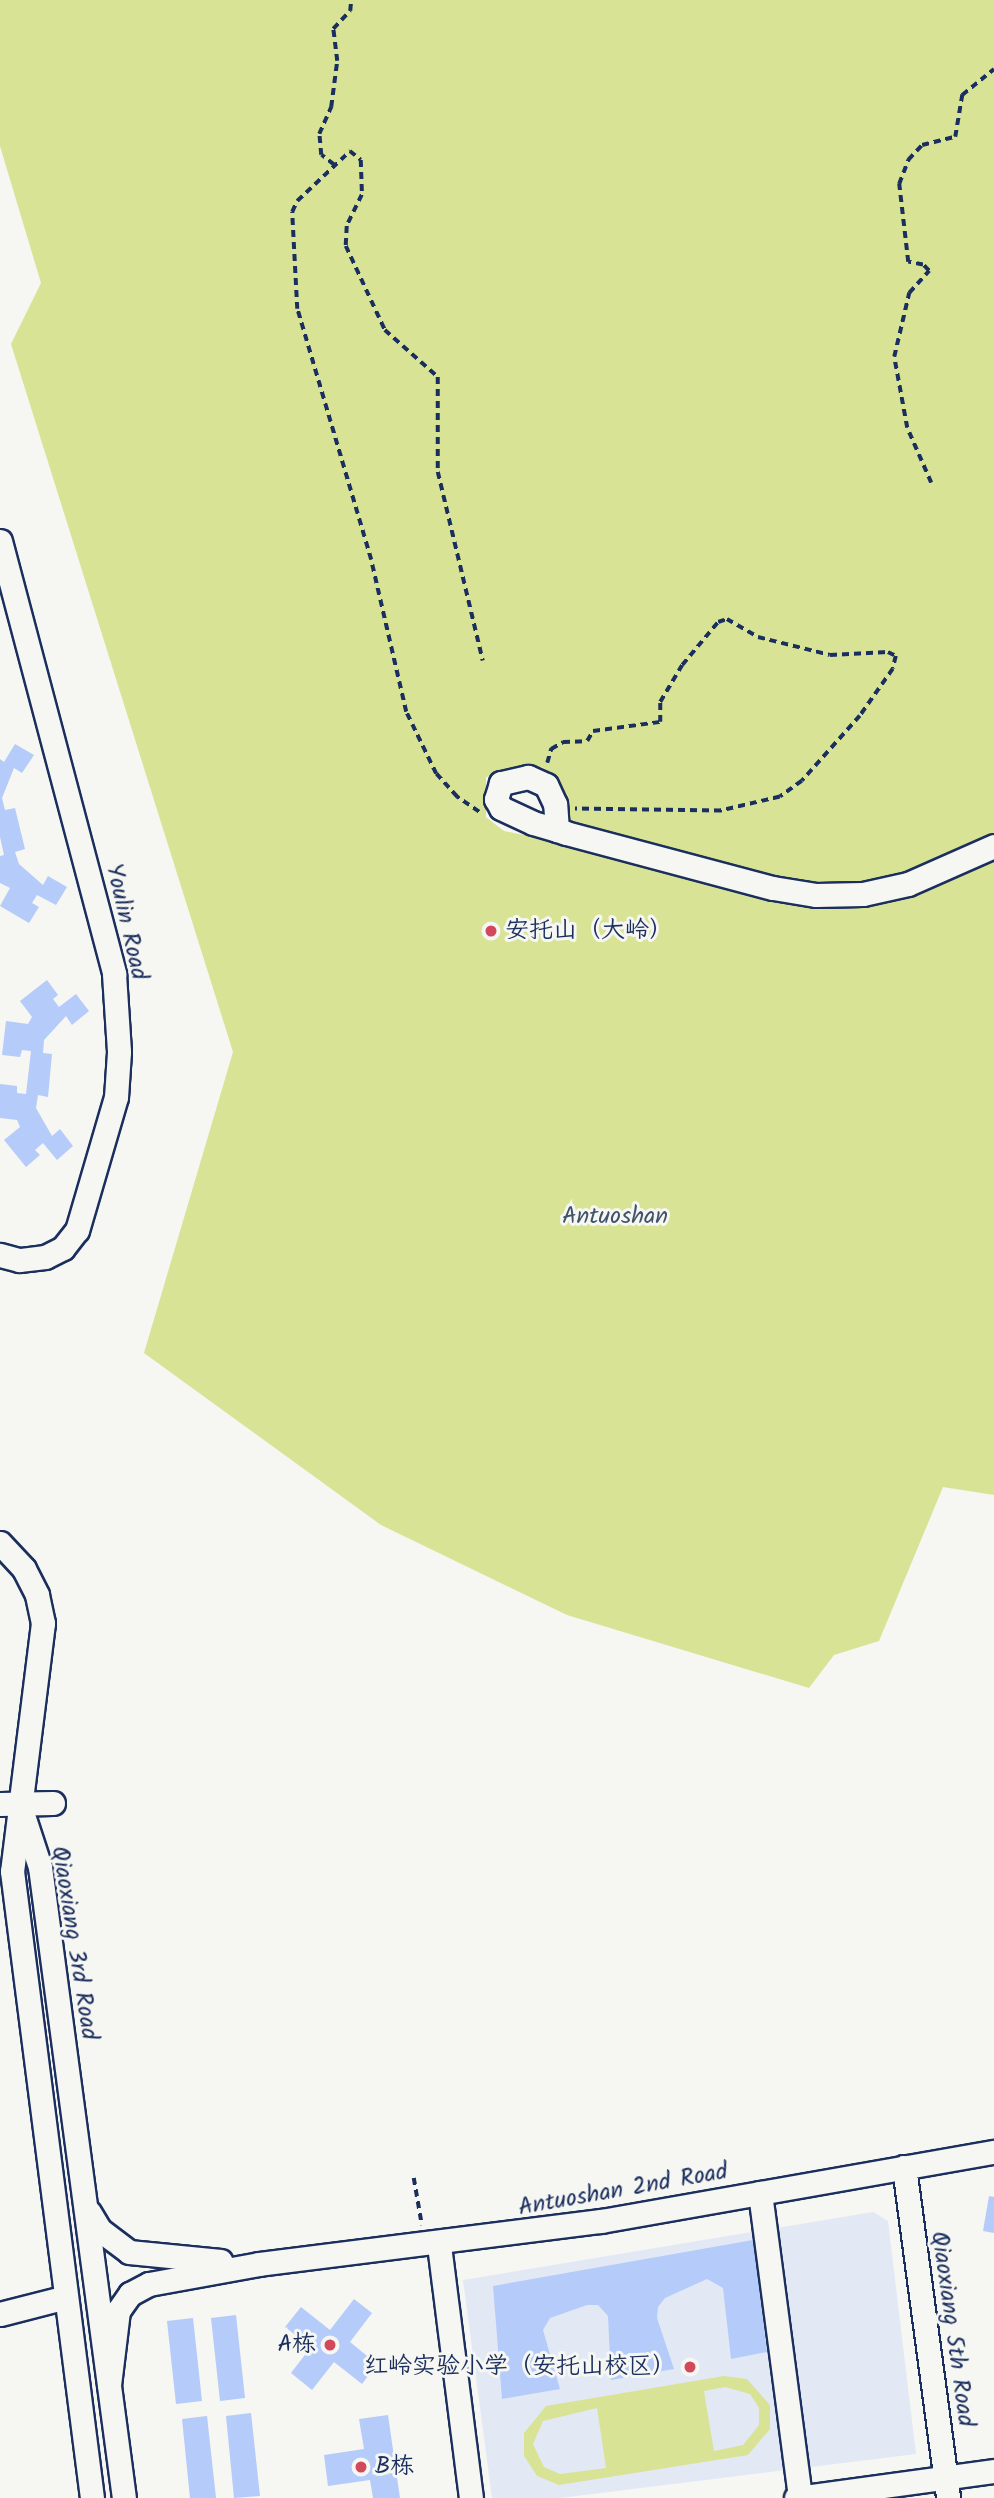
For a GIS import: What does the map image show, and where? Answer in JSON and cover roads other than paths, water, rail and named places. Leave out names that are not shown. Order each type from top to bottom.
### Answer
[{"type":"street","name":"Youlin Road","points":[[0,541],[114,974],[120,1052],[116,1097],[77,1230],[63,1248],[44,1257],[19,1260],[0,1255]]},
{"type":"street","points":[[556,819],[552,793],[542,782],[517,777],[501,783],[496,799],[505,811],[556,819],[773,888],[816,895],[863,894],[908,884],[994,846]]},
{"type":"street","points":[[0,1543],[24,1569],[37,1595],[43,1623],[43,1652],[9,1803],[53,1803]]},
{"type":"street","name":"Qiaoxiang 3rd Road","points":[[9,1803],[40,1867],[124,2498]]},
{"type":"street","name":"Qiaoxiang 3rd Road","points":[[9,1803],[12,1871],[92,2498]]},
{"type":"street","name":"Antuoshan 2nd Road","points":[[259,2264],[435,2245],[994,2152]]},
{"type":"street","name":"Qiaoxiang 5th Road","points":[[904,2167],[946,2488]]},
{"type":"street","points":[[760,2193],[798,2498],[946,2488],[994,2471]]},
{"type":"street","points":[[84,2197],[100,2230],[130,2252],[259,2264]]},
{"type":"street","points":[[435,2245],[471,2498]]},
{"type":"street","points":[[109,2385],[114,2321],[130,2294],[164,2280],[259,2264]]},
{"type":"street","points":[[0,2314],[66,2297]]},
{"type":"place","name":"安托山（大岭）","points":[[491,931]]},
{"type":"place","name":"A栋","points":[[330,2345]]},
{"type":"place","name":"红岭实验小学（安托山校区）","points":[[690,2367]]},
{"type":"place","name":"B栋","points":[[361,2467]]},
{"type":"park label","name":"Antuoshan","points":[[615,1217]]}]
